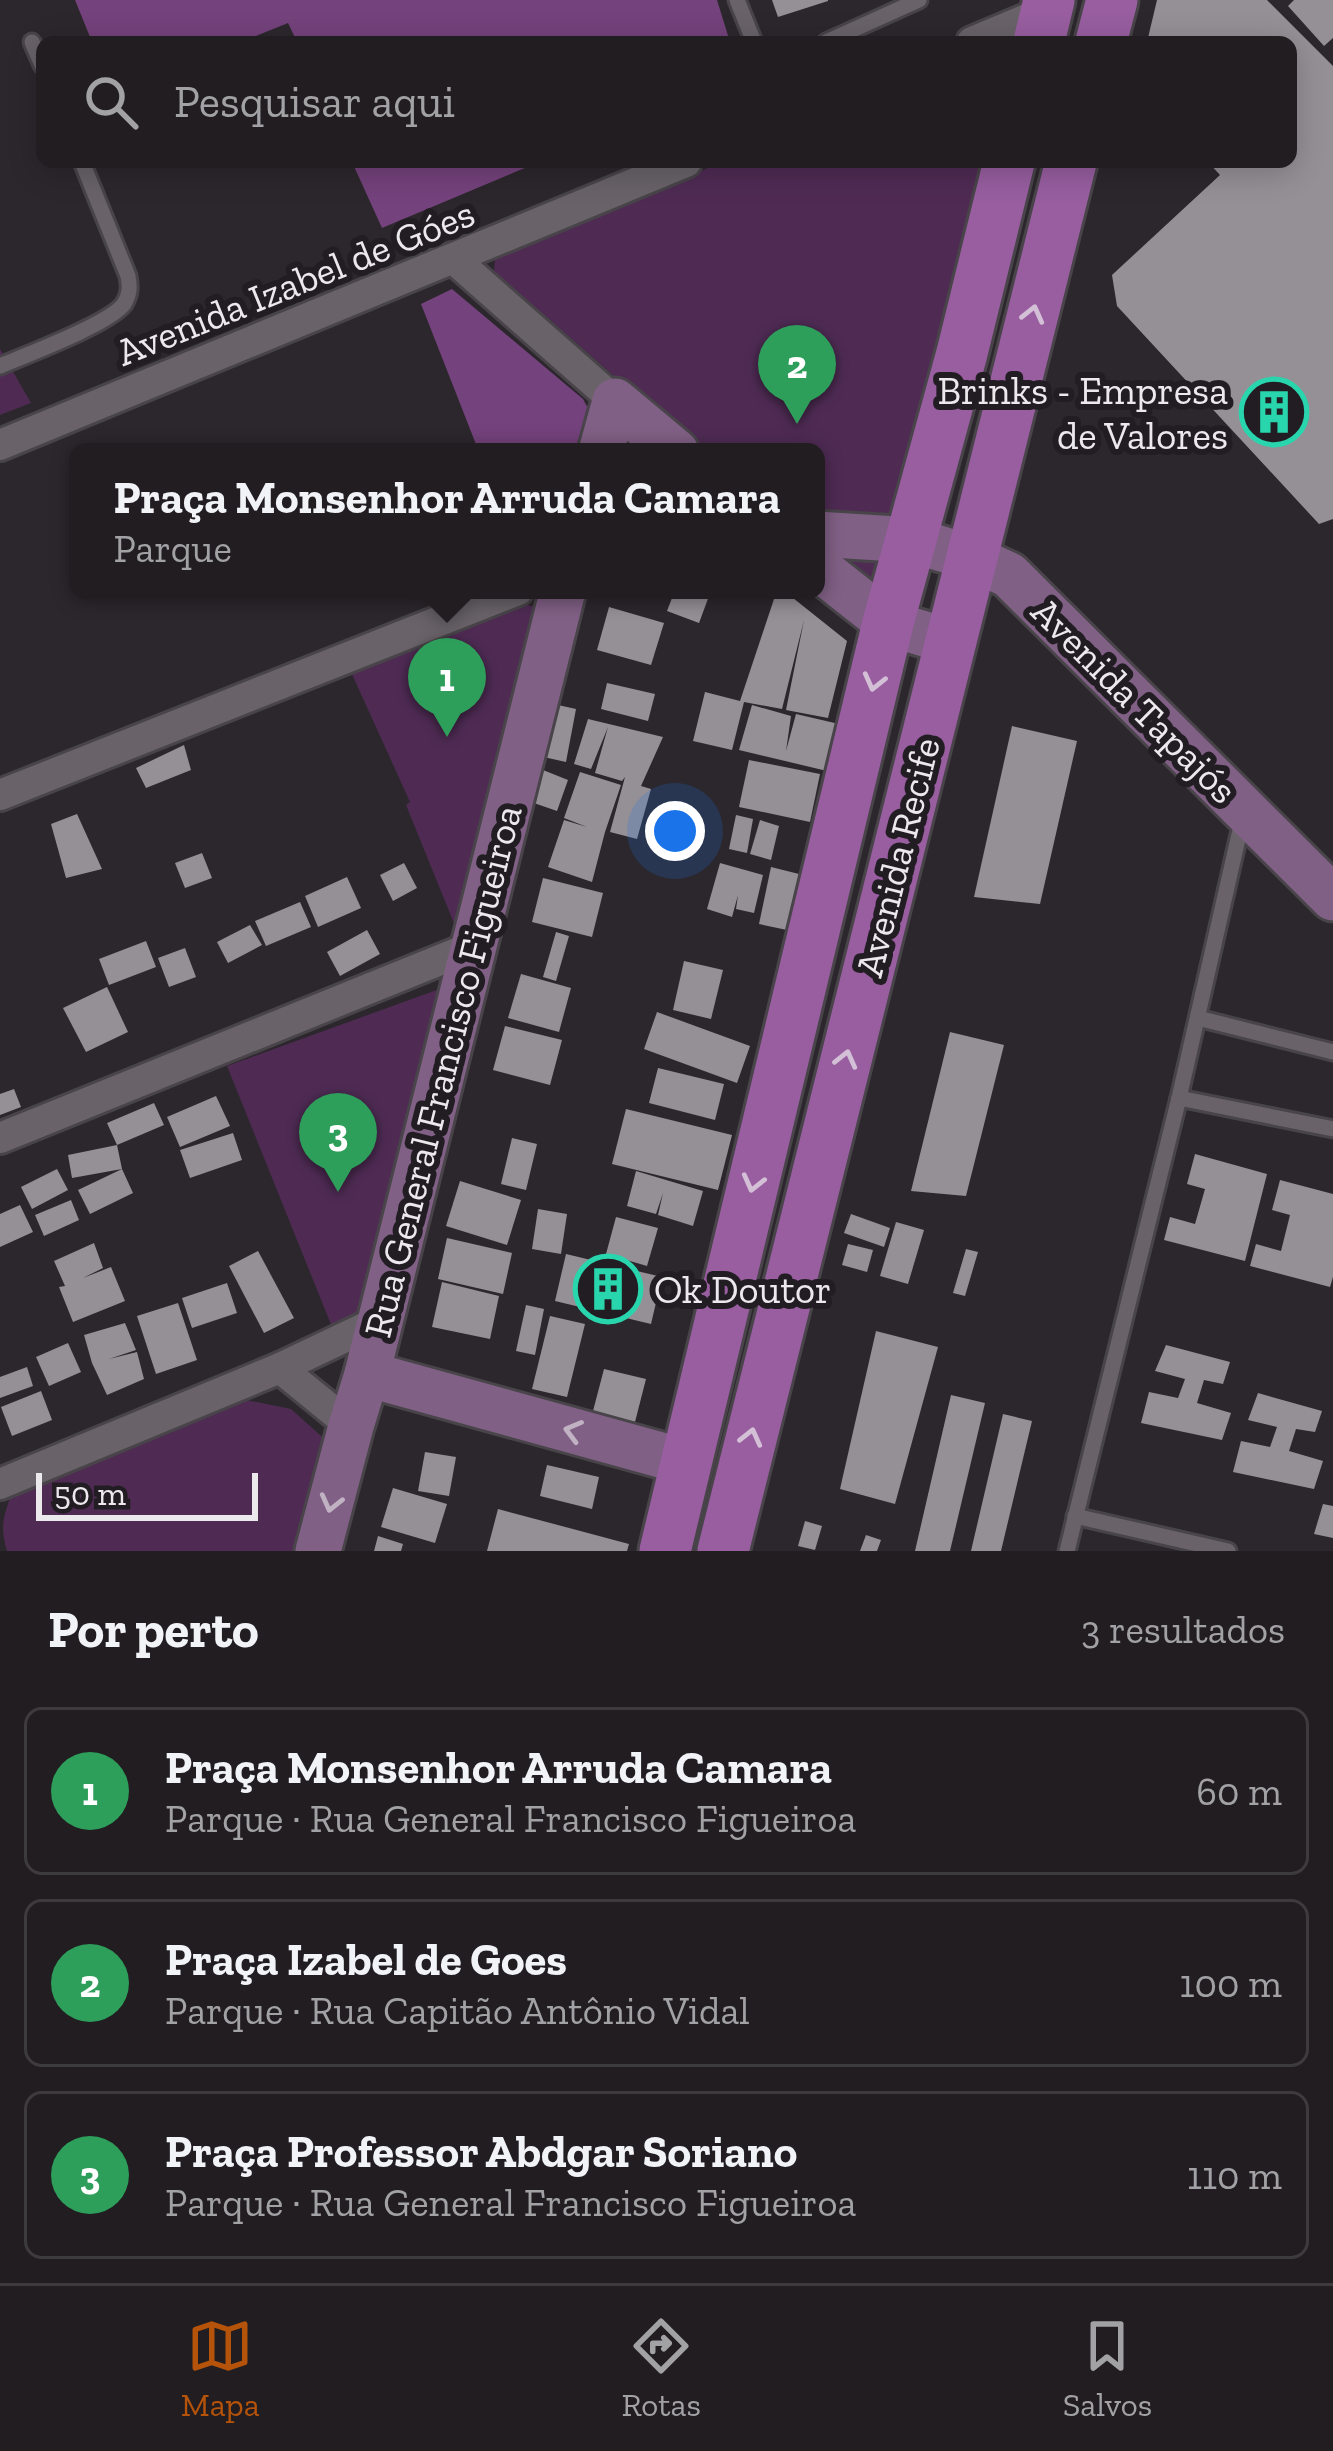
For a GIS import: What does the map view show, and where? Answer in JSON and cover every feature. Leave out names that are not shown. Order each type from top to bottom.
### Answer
[{"type":"main road","points":[[1103,36],[1112,0]]},
{"type":"main road","name":"Avenida Recife","points":[[665,1551],[888,623],[1007,168]]},
{"type":"main road","name":"Avenida Recife","points":[[723,1551],[1070,168]]},
{"type":"street","points":[[990,36],[1045,18]]},
{"type":"street","name":"Avenida Izabel de Góes","points":[[0,445],[672,168]]},
{"type":"street","points":[[454,259],[665,443]]},
{"type":"street","points":[[603,443],[615,401]]},
{"type":"street","name":"Avenida Tapajós","points":[[825,535],[912,540],[1009,575],[1245,809],[1326,879]]},
{"type":"street","points":[[825,573],[888,623],[951,642]]},
{"type":"street","points":[[0,795],[495,599]]},
{"type":"street","name":"Rua General Francisco Figueiroa","points":[[318,1551],[381,1320],[561,599]]},
{"type":"street","points":[[0,1138],[472,947]]},
{"type":"street","points":[[0,1484],[381,1320]]},
{"type":"street","points":[[280,1367],[350,1426]]},
{"type":"street","points":[[367,1374],[686,1462]]},
{"type":"lane","points":[[737,0],[752,36]]},
{"type":"lane","points":[[839,36],[919,0]]},
{"type":"lane","points":[[32,42],[36,51]]},
{"type":"lane","points":[[0,366],[105,319],[126,302],[128,276],[84,168]]},
{"type":"lane","points":[[1067,1551],[1245,809]]},
{"type":"lane","points":[[1198,1018],[1333,1052]]},
{"type":"lane","points":[[1179,1098],[1333,1129]]},
{"type":"lane","points":[[1075,1516],[1228,1551]]},
{"type":"shaded area","points":[[75,0],[717,0],[728,36],[294,36],[288,23],[256,36],[90,36]]},
{"type":"shaded area","points":[[355,168],[525,168],[382,228]]},
{"type":"shaded area","points":[[707,168],[990,168],[902,519],[872,583],[825,558],[825,443],[691,443],[494,271],[499,254]]},
{"type":"shaded area","points":[[452,289],[583,399],[589,410],[580,443],[475,443],[421,304]]},
{"type":"shaded area","points":[[0,349],[31,403],[0,415]]},
{"type":"shaded area","points":[[525,604],[537,608],[460,938],[406,805],[410,802],[351,672]]},
{"type":"shaded area","points":[[445,987],[368,1319],[332,1327],[227,1066]]},
{"type":"shaded area","points":[[246,1400],[291,1409],[330,1444],[304,1551],[7,1551],[3,1523],[11,1495]]},
{"type":"building","points":[[772,0],[828,0],[828,1],[778,17]]},
{"type":"building","name":"Brinks - Empresa de Valores","points":[[1157,0],[1267,0],[1333,66],[1333,519],[1319,524],[1117,306],[1112,275],[1220,175],[1214,168],[1297,168],[1297,36],[1148,36]]},
{"type":"building","points":[[1294,0],[1333,0],[1333,38],[1324,46],[1288,6]]},
{"type":"building","points":[[672,599],[708,599],[699,623],[667,611]]},
{"type":"building","points":[[774,599],[794,599],[847,641],[828,718],[786,710],[804,620],[782,709],[744,702],[732,750],[693,741],[705,692],[740,701]]},
{"type":"building","points":[[609,607],[664,623],[651,665],[597,650]]},
{"type":"building","points":[[607,683],[655,694],[648,721],[601,709]]},
{"type":"building","points":[[549,703],[576,709],[566,762],[539,756]]},
{"type":"building","points":[[752,705],[791,716],[786,751],[796,714],[839,724],[827,771],[739,750]]},
{"type":"building","points":[[588,719],[663,737],[641,786],[651,789],[637,839],[610,832],[625,777],[622,781],[595,773],[608,727],[591,769],[574,764]]},
{"type":"building","points":[[1012,726],[1077,741],[1040,904],[974,897]]},
{"type":"building","points":[[184,745],[191,770],[146,788],[136,768]]},
{"type":"building","points":[[749,760],[820,774],[810,822],[739,807]]},
{"type":"building","points":[[543,770],[568,780],[557,811],[531,802]]},
{"type":"building","points":[[580,772],[621,785],[592,882],[548,867],[564,820],[587,827],[564,818]]},
{"type":"building","points":[[77,814],[102,869],[66,878],[51,824]]},
{"type":"building","points":[[736,815],[753,819],[747,853],[729,849]]},
{"type":"building","points":[[760,820],[779,826],[771,860],[750,854]]},
{"type":"building","points":[[202,853],[212,878],[185,888],[175,863]]},
{"type":"building","points":[[404,863],[417,888],[393,901],[380,875]]},
{"type":"building","points":[[720,863],[763,875],[754,913],[736,909],[738,895],[732,917],[707,909]]},
{"type":"building","points":[[771,867],[799,874],[787,930],[759,924]]},
{"type":"building","points":[[347,877],[361,908],[318,927],[305,896]]},
{"type":"building","points":[[543,878],[603,893],[592,937],[532,922]]},
{"type":"building","points":[[300,902],[311,927],[266,946],[255,921]]},
{"type":"building","points":[[250,925],[262,945],[228,963],[217,942]]},
{"type":"building","points":[[367,930],[380,954],[340,976],[327,952]]},
{"type":"building","points":[[556,932],[569,936],[556,981],[543,977]]},
{"type":"building","points":[[146,941],[156,967],[109,985],[99,959]]},
{"type":"building","points":[[185,948],[196,977],[169,987],[158,958]]},
{"type":"building","points":[[684,961],[723,970],[711,1019],[673,1010]]},
{"type":"building","points":[[521,974],[571,988],[559,1032],[508,1018]]},
{"type":"building","points":[[107,987],[128,1032],[86,1052],[63,1008]]},
{"type":"building","points":[[657,1012],[750,1046],[737,1083],[644,1049]]},
{"type":"building","points":[[505,1026],[562,1040],[550,1085],[493,1070]]},
{"type":"building","points":[[950,1032],[1004,1045],[966,1196],[911,1191]]},
{"type":"building","points":[[658,1068],[724,1084],[715,1120],[649,1103]]},
{"type":"building","points":[[14,1089],[21,1107],[0,1115],[0,1094]]},
{"type":"building","points":[[216,1096],[230,1126],[180,1147],[167,1117]]},
{"type":"building","points":[[154,1103],[164,1125],[117,1145],[107,1123]]},
{"type":"building","points":[[626,1109],[732,1135],[718,1190],[612,1164]]},
{"type":"building","points":[[233,1133],[242,1160],[190,1178],[180,1150]]},
{"type":"building","points":[[512,1138],[537,1144],[526,1190],[501,1184]]},
{"type":"building","points":[[117,1145],[122,1169],[72,1178],[68,1155]]},
{"type":"building","points":[[1195,1154],[1267,1174],[1245,1261],[1164,1240],[1170,1217],[1195,1224],[1205,1189],[1187,1184]]},
{"type":"building","points":[[57,1169],[68,1190],[32,1209],[21,1187]]},
{"type":"building","points":[[122,1169],[133,1193],[90,1214],[78,1190]]},
{"type":"building","points":[[636,1171],[703,1191],[693,1226],[658,1215],[663,1193],[656,1214],[627,1206]]},
{"type":"building","points":[[1280,1180],[1333,1194],[1330,1287],[1250,1266],[1256,1244],[1281,1251],[1290,1215],[1272,1210]]},
{"type":"building","points":[[460,1181],[521,1200],[507,1245],[446,1226]]},
{"type":"building","points":[[71,1200],[79,1220],[44,1236],[35,1215]]},
{"type":"building","points":[[20,1205],[33,1232],[0,1247],[0,1214]]},
{"type":"building","points":[[538,1209],[567,1214],[561,1254],[532,1249]]},
{"type":"building","points":[[851,1214],[890,1228],[884,1247],[844,1233]]},
{"type":"building","points":[[616,1217],[658,1228],[647,1266],[606,1254]]},
{"type":"building","points":[[896,1222],[924,1230],[908,1284],[880,1276]]},
{"type":"building","points":[[447,1238],[512,1253],[503,1294],[438,1279]]},
{"type":"building","points":[[94,1243],[103,1268],[83,1278],[111,1267],[125,1301],[73,1322],[54,1261]]},
{"type":"building","points":[[848,1244],[873,1250],[867,1272],[842,1265]]},
{"type":"building","points":[[966,1249],[978,1252],[965,1296],[953,1293]]},
{"type":"building","points":[[258,1251],[294,1318],[264,1333],[229,1266]]},
{"type":"building","name":"Ok Doutor","points":[[566,1254],[662,1277],[651,1324],[555,1301]]},
{"type":"building","points":[[442,1282],[499,1296],[490,1339],[432,1327]]},
{"type":"building","points":[[227,1283],[237,1313],[192,1328],[182,1298]]},
{"type":"building","points":[[178,1303],[197,1360],[156,1374],[137,1316]]},
{"type":"building","points":[[526,1305],[544,1309],[535,1355],[516,1351]]},
{"type":"building","points":[[550,1316],[585,1324],[567,1397],[532,1389]]},
{"type":"building","points":[[125,1323],[136,1350],[109,1359],[137,1352],[144,1379],[107,1395],[84,1335]]},
{"type":"building","points":[[876,1331],[938,1347],[895,1504],[840,1489]]},
{"type":"building","points":[[68,1343],[81,1372],[49,1386],[36,1357]]},
{"type":"building","points":[[1166,1345],[1230,1362],[1223,1384],[1204,1380],[1197,1403],[1231,1413],[1222,1440],[1141,1423],[1149,1392],[1178,1398],[1185,1379],[1155,1371]]},
{"type":"building","points":[[27,1367],[33,1386],[0,1398],[0,1377]]},
{"type":"building","points":[[604,1369],[646,1379],[635,1422],[593,1411]]},
{"type":"building","points":[[41,1391],[52,1420],[12,1436],[1,1407]]},
{"type":"building","points":[[1258,1393],[1322,1411],[1315,1432],[1296,1429],[1289,1451],[1323,1461],[1314,1489],[1233,1472],[1241,1441],[1270,1447],[1277,1427],[1248,1420]]},
{"type":"building","points":[[951,1395],[985,1403],[950,1551],[915,1551]]},
{"type":"building","points":[[1003,1414],[1032,1421],[1001,1551],[971,1551]]},
{"type":"building","points":[[425,1452],[456,1457],[449,1496],[418,1491]]},
{"type":"building","points":[[547,1465],[599,1477],[592,1509],[540,1496]]},
{"type":"building","points":[[393,1488],[447,1504],[435,1543],[381,1527]]},
{"type":"building","points":[[1323,1504],[1333,1506],[1333,1538],[1314,1534]]},
{"type":"building","points":[[498,1509],[629,1544],[627,1551],[487,1551]]},
{"type":"building","points":[[805,1521],[822,1526],[815,1550],[798,1546]]},
{"type":"building","points":[[866,1535],[881,1540],[877,1551],[860,1551]]},
{"type":"building","points":[[378,1536],[403,1544],[401,1551],[374,1551]]},
{"type":"place","name":"Brinks - Empresa de Valores","points":[[1274,412]]},
{"type":"place","name":"Praça Izabel de Goes","points":[[797,424]]},
{"type":"place","name":"Praça Monsenhor Arruda Camara","points":[[447,737]]},
{"type":"place","name":"Praça Professor Abdgar Soriano","points":[[338,1192]]},
{"type":"place","name":"Ok Doutor","points":[[608,1289]]}]
